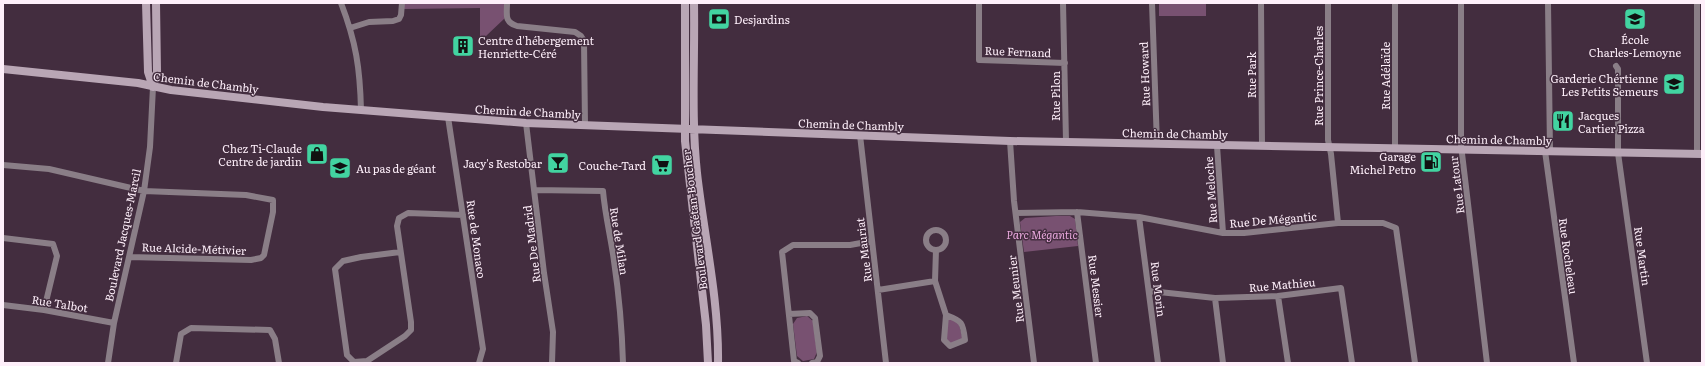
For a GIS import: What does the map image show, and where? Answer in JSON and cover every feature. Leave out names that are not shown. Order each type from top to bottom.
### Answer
[{"type":"street","name":"Boulevard Jacques-Marcil","points":[[146,3],[148,72],[153,87]]},
{"type":"street","name":"Boulevard Jacques-Marcil","points":[[108,363],[114,323],[144,191],[150,148],[153,87],[157,72],[156,3]]},
{"type":"street","points":[[340,3],[350,28],[358,58],[361,110]]},
{"type":"street","points":[[350,28],[369,22],[393,21],[399,19],[401,15],[402,3]]},
{"type":"street","points":[[507,3],[507,19],[510,24],[575,32],[581,36],[584,41],[585,125]]},
{"type":"street","name":"Boulevard Gaétan-Boucher","points":[[684,3],[686,152],[706,325],[708,363]]},
{"type":"street","name":"Boulevard Gaétan-Boucher","points":[[694,3],[695,130],[697,174],[715,303],[718,333],[718,363]]},
{"type":"street","name":"Rue Fernand","points":[[980,3],[979,60],[1065,63]]},
{"type":"street","name":"Rue Pilon","points":[[1063,3],[1066,141]]},
{"type":"street","name":"Rue Howard","points":[[1152,3],[1157,144]]},
{"type":"street","name":"Rue Park","points":[[1261,3],[1262,146]]},
{"type":"street","name":"Rue Prince-Charles","points":[[1328,3],[1328,140],[1338,223]]},
{"type":"street","name":"Rue Adélaïde","points":[[1395,3],[1395,149]]},
{"type":"street","name":"Rue Latour","points":[[1461,3],[1462,150],[1486,363]]},
{"type":"street","name":"Rue Rocheleau","points":[[1548,3],[1547,151],[1574,363]]},
{"type":"street","points":[[1697,3],[1699,154]]},
{"type":"street","name":"Rue Martin","points":[[1616,66],[1618,69],[1618,152],[1647,363]]},
{"type":"street","name":"Chemin de Chambly","points":[[3,69],[361,110],[526,123],[1010,141],[1699,154]]},
{"type":"street","name":"Rue de Monaco","points":[[448,117],[483,349],[479,363]]},
{"type":"street","name":"Rue De Madrid","points":[[526,123],[553,332],[552,363]]},
{"type":"street","name":"Rue Mauriat","points":[[860,135],[886,363]]},
{"type":"street","name":"Rue Meunier","points":[[1010,141],[1016,213],[1034,363]]},
{"type":"street","name":"Rue Meloche","points":[[1217,146],[1223,234]]},
{"type":"street","points":[[3,165],[49,169],[144,191]]},
{"type":"street","name":"Rue de Milan","points":[[534,190],[603,191],[605,215],[614,260],[621,315],[623,363]]},
{"type":"street","name":"Rue Alcide-Métivier","points":[[129,256],[251,260],[264,256],[273,212],[273,200],[246,195],[144,191]]},
{"type":"street","name":"Rue De Mégantic","points":[[1016,213],[1077,212],[1139,217],[1223,234],[1338,223],[1383,223],[1396,228],[1415,363]]},
{"type":"street","name":"Rue Messier","points":[[1077,212],[1096,363]]},
{"type":"street","points":[[400,252],[361,256],[343,261],[335,269],[348,355],[354,362],[367,361],[405,336],[411,330],[397,226],[399,218],[408,213],[463,215]]},
{"type":"street","name":"Rue Morin","points":[[1139,217],[1150,291],[1158,363]]},
{"type":"street","points":[[3,238],[53,244],[57,256],[44,310]]},
{"type":"street","points":[[798,363],[794,361],[782,252],[793,245],[850,245],[872,241]]},
{"type":"street","points":[[936,250],[935,281],[946,315],[944,340],[950,346],[965,340],[963,328],[959,320],[946,315]]},
{"type":"street","points":[[878,290],[935,281]]},
{"type":"street","name":"Rue Mathieu","points":[[1150,291],[1215,298],[1278,296],[1341,288],[1352,363]]},
{"type":"street","points":[[1278,296],[1288,363]]},
{"type":"street","points":[[1215,298],[1222,363]]},
{"type":"street","name":"Rue Talbot","points":[[3,305],[44,310],[114,323]]},
{"type":"street","points":[[789,314],[810,313],[816,318],[820,356],[817,362],[812,363]]},
{"type":"street","points":[[176,363],[181,334],[191,328],[270,330],[275,339],[279,363]]},
{"type":"green space","points":[[404,3],[504,3],[505,18],[486,36],[480,36],[480,8],[404,9]]},
{"type":"green space","points":[[1159,3],[1253,4],[1206,4],[1206,16],[1159,16]]},
{"type":"green space","name":"Parc Mégantic","points":[[1070,216],[1075,219],[1078,246],[1024,252],[1020,222],[1025,218]]},
{"type":"green space","points":[[807,316],[813,321],[817,352],[814,359],[803,361],[797,356],[793,324],[797,318]]},
{"type":"green space","points":[[947,317],[958,321],[963,339],[950,344],[946,339]]},
{"type":"place","name":"Desjardins","points":[[719,19]]},
{"type":"place","name":"École Charles-Lemoyne","points":[[1635,19]]},
{"type":"place","name":"Centre d'hébergement Henriette-Céré","points":[[463,46]]},
{"type":"place","name":"Garderie Chértienne Les Petits Semeurs","points":[[1674,84]]},
{"type":"place","name":"Jacques Cartier Pizza","points":[[1563,121]]},
{"type":"place","name":"Chez Ti-Claude Centre de jardin","points":[[317,154]]},
{"type":"place","name":"Garage Michel Petro","points":[[1431,162]]},
{"type":"place","name":"Jacy's Restobar","points":[[558,163]]},
{"type":"place","name":"Couche-Tard","points":[[662,165]]},
{"type":"place","name":"Au pas de géant","points":[[340,168]]}]
